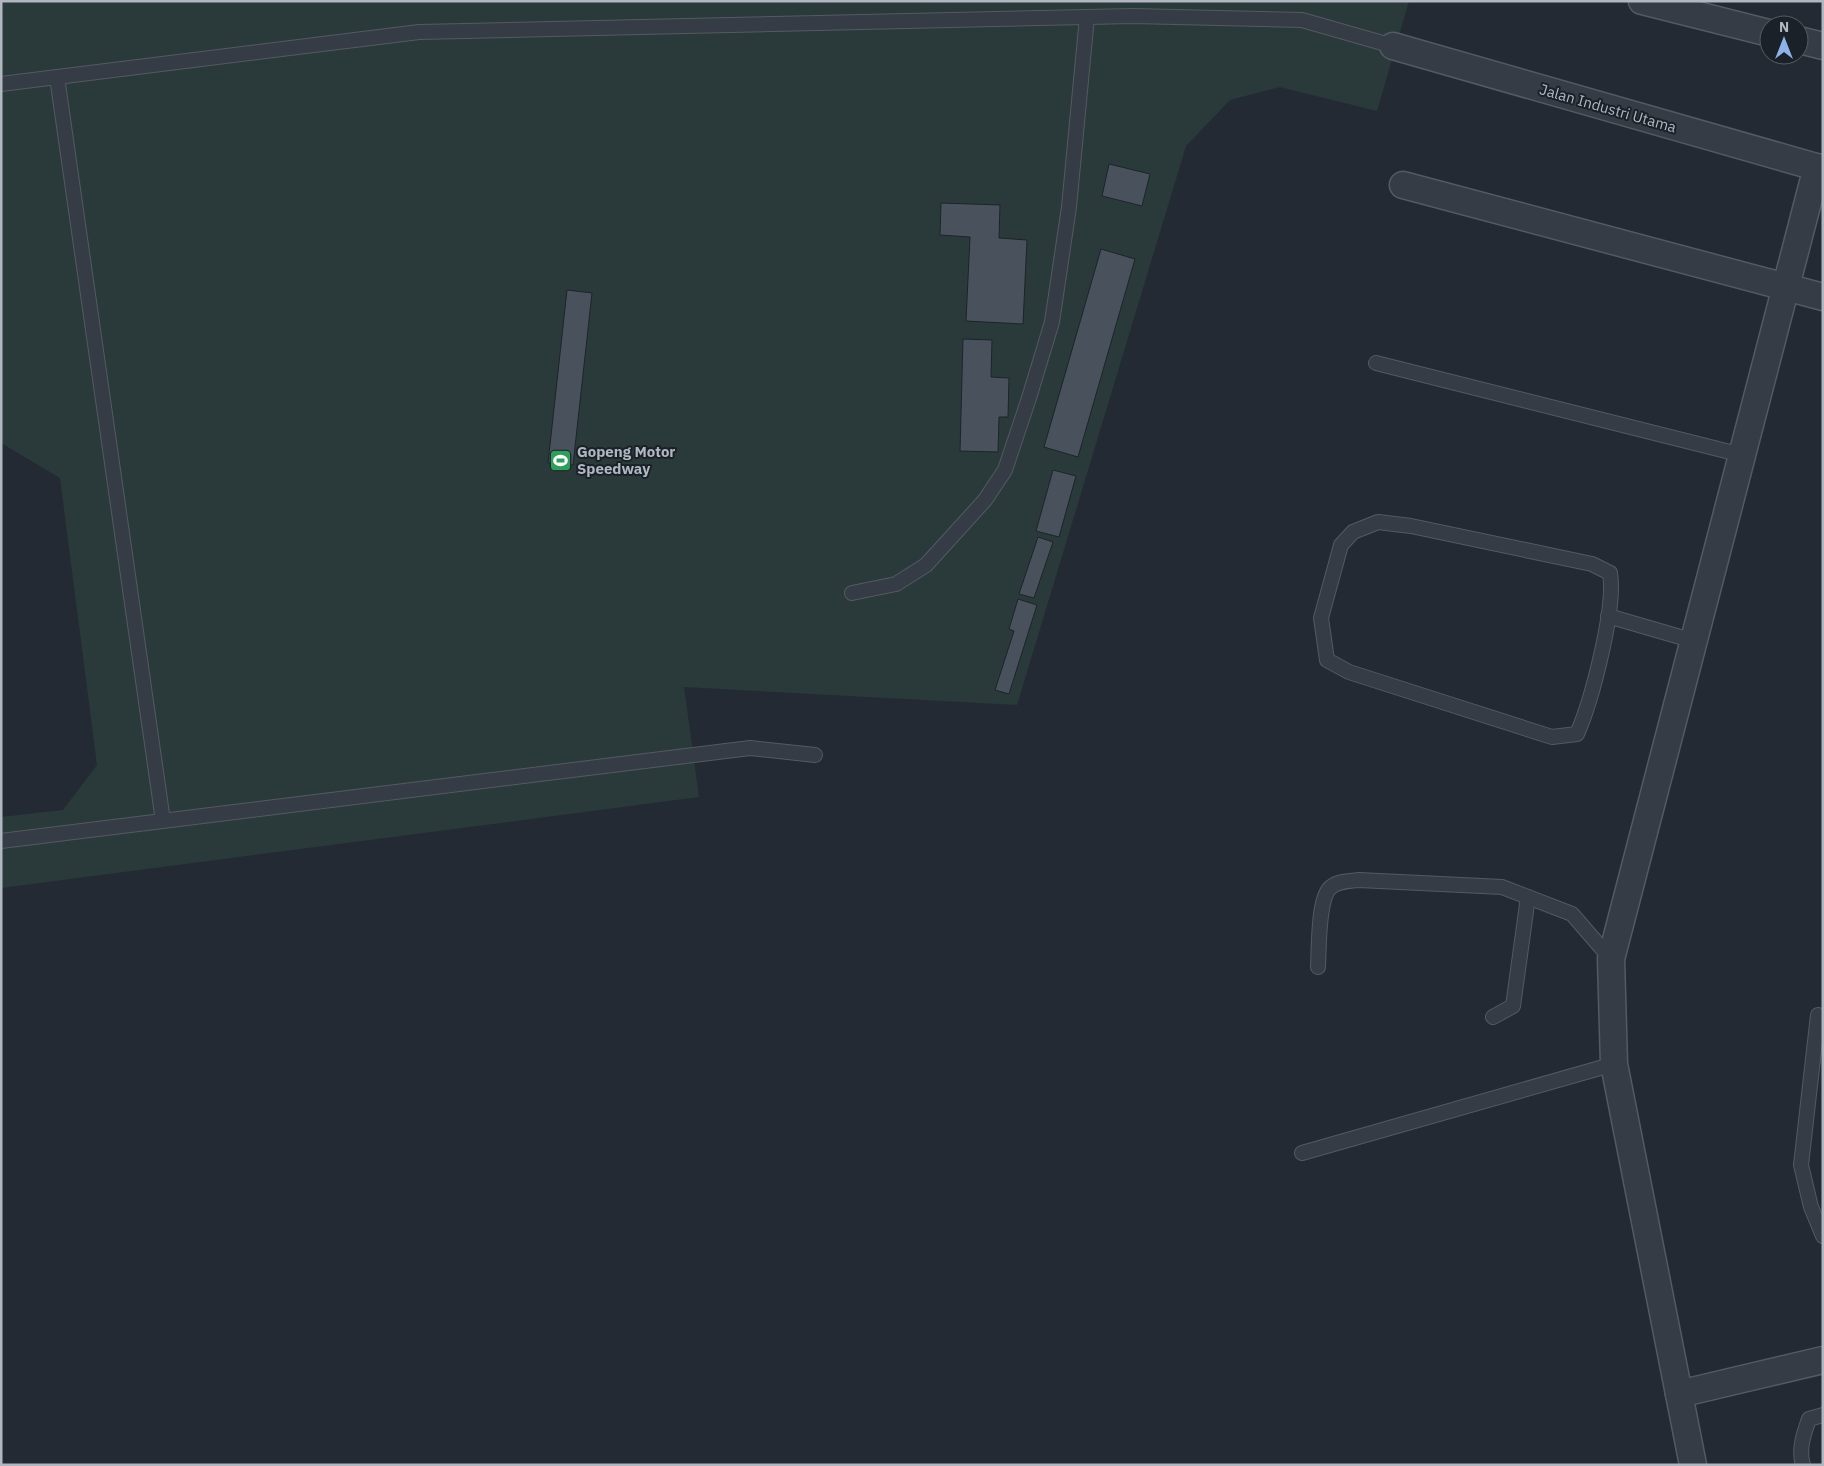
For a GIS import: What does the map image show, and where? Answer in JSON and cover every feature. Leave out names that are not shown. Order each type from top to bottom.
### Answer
[{"type":"street","points":[[1642,1],[1759,30]]},
{"type":"street","points":[[1809,42],[1823,46]]},
{"type":"street","name":"Jalan Industri Utama","points":[[1393,46],[1820,168]]},
{"type":"street","points":[[1693,1465],[1614,1064],[1611,959],[1786,287],[1820,168]]},
{"type":"street","points":[[1403,185],[1823,297]]},
{"type":"street","points":[[1679,1394],[1823,1360]]},
{"type":"lane","points":[[1,84],[419,32],[1133,16],[1302,20],[1393,46]]},
{"type":"lane","points":[[852,593],[896,584],[926,565],[985,500],[1004,470],[1030,398],[1052,322],[1069,206],[1087,17]]},
{"type":"lane","points":[[57,77],[163,821]]},
{"type":"lane","points":[[1376,363],[1742,455]]},
{"type":"lane","points":[[1378,522],[1411,526],[1592,564],[1610,572],[1613,589],[1608,616],[1588,711],[1578,734],[1552,737],[1348,672],[1327,660],[1321,618],[1341,545],[1353,532],[1378,522]]},
{"type":"lane","points":[[1608,616],[1694,641]]},
{"type":"lane","points":[[1,841],[750,748],[815,755]]},
{"type":"lane","points":[[1318,967],[1324,897],[1330,887],[1345,881],[1502,887],[1572,914],[1611,959]]},
{"type":"lane","points":[[1493,1017],[1513,1006],[1528,897]]},
{"type":"lane","points":[[1818,1015],[1801,1165],[1811,1207],[1823,1236]]},
{"type":"lane","points":[[1302,1153],[1614,1064]]},
{"type":"lane","points":[[1803,1465],[1801,1458],[1803,1436],[1809,1419],[1823,1415]]},
{"type":"shaded area","name":"Gopeng Motor Speedway","points":[[1,1],[1409,1],[1377,111],[1280,87],[1230,100],[1186,146],[1017,705],[684,687],[699,797],[1,888],[1,817],[63,810],[97,765],[60,478],[1,443]]},
{"type":"building","points":[[1109,164],[1150,174],[1142,206],[1102,196]]},
{"type":"building","points":[[941,203],[1000,205],[999,238],[1027,240],[1023,324],[966,321],[970,237],[940,235]]},
{"type":"building","points":[[1101,249],[1135,259],[1078,457],[1044,447]]},
{"type":"building","points":[[567,290],[592,293],[573,465],[548,463]]},
{"type":"building","points":[[963,339],[992,340],[991,377],[1009,378],[1008,417],[999,417],[998,452],[960,451]]},
{"type":"building","points":[[1053,470],[1076,476],[1059,537],[1036,531]]},
{"type":"building","points":[[1038,537],[1053,542],[1034,598],[1019,594]]},
{"type":"building","points":[[1018,599],[1037,605],[1009,694],[995,690],[1014,631],[1009,629]]},
{"type":"place","name":"Gopeng Motor Speedway","points":[[561,460]]}]
